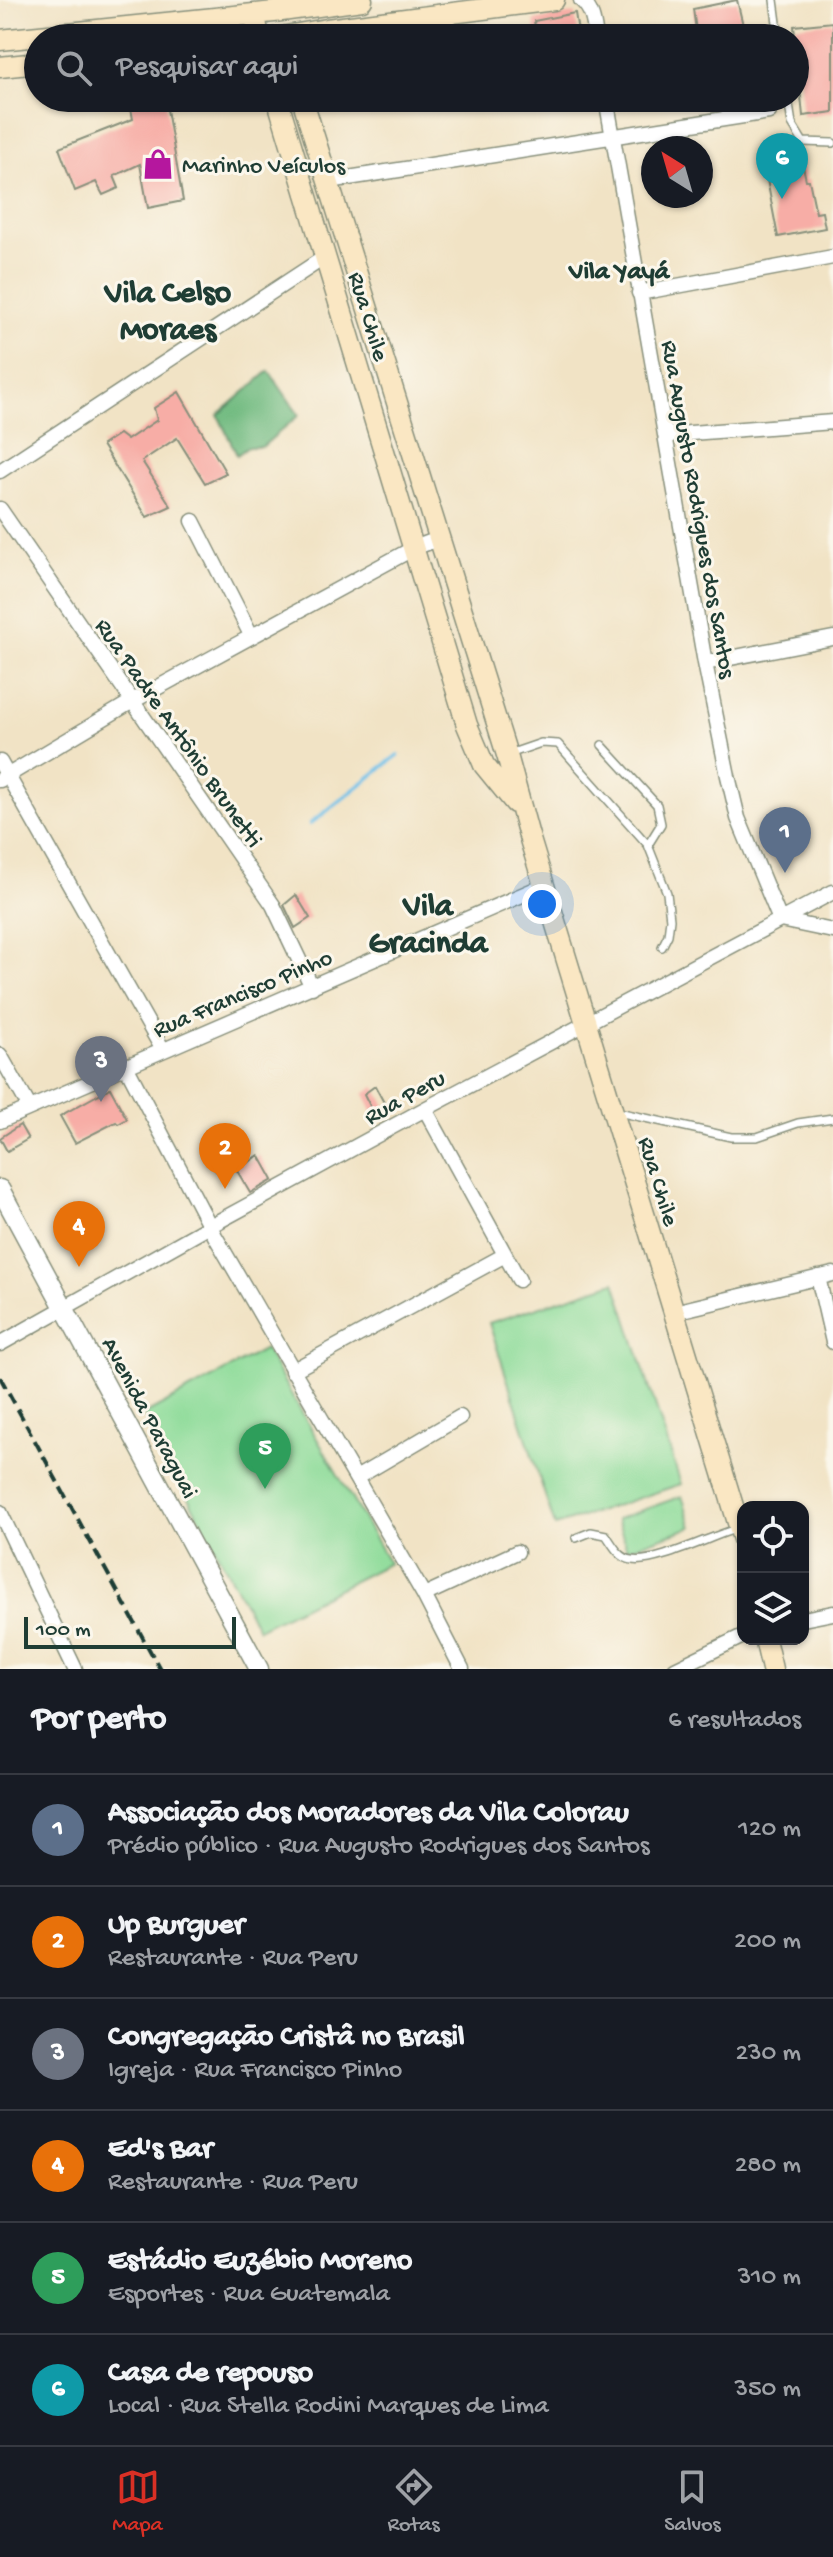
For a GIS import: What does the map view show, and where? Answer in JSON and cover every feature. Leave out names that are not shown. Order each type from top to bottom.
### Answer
[{"type":"main road","points":[[123,24],[262,6],[362,0]]},
{"type":"main road","points":[[390,24],[554,0]]},
{"type":"main road","points":[[262,6],[273,24]]},
{"type":"main road","points":[[0,40],[24,37]]},
{"type":"main road","points":[[0,67],[24,64]]},
{"type":"main road","name":"Rua Chile","points":[[281,112],[467,725],[484,765],[511,798],[529,836]]},
{"type":"main road","name":"Rua Chile","points":[[307,112],[507,755],[737,1517]]},
{"type":"main road","points":[[484,765],[496,770],[502,767],[507,755]]},
{"type":"main road","points":[[766,1645],[772,1669]]},
{"type":"street","points":[[581,0],[588,7],[593,24]]},
{"type":"street","points":[[595,24],[594,13],[600,0]]},
{"type":"street","name":"Rua Augusto Rodrigues dos Santos","points":[[608,112],[705,663],[738,818],[780,920]]},
{"type":"street","points":[[329,181],[769,112]]},
{"type":"street","points":[[0,471],[325,257]]},
{"type":"street","points":[[639,293],[833,257]]},
{"type":"street","points":[[665,435],[833,422]]},
{"type":"street","name":"Rua Padre Antônio Brunetti","points":[[0,509],[273,905],[312,987]]},
{"type":"street","points":[[193,521],[251,635]]},
{"type":"street","points":[[4,778],[251,635],[414,548],[438,539]]},
{"type":"street","points":[[705,663],[833,638]]},
{"type":"street","points":[[0,762],[4,778],[163,1050]]},
{"type":"street","name":"Rua Francisco Pinho","points":[[0,1121],[545,885]]},
{"type":"street","name":"Rua Peru","points":[[0,1344],[425,1109],[833,892]]},
{"type":"street","points":[[780,920],[833,931]]},
{"type":"street","points":[[0,1055],[30,1108]]},
{"type":"street","points":[[126,1066],[210,1226],[424,1595],[462,1669]]},
{"type":"street","points":[[425,1109],[519,1280]]},
{"type":"street","name":"Avenida Paraguai","points":[[0,1189],[259,1669]]},
{"type":"street","points":[[292,1371],[505,1255]]},
{"type":"street","points":[[674,1312],[826,1276],[833,1342]]},
{"type":"street","points":[[356,1478],[460,1417]]},
{"type":"street","points":[[0,1512],[75,1669]]},
{"type":"street","points":[[424,1595],[517,1552]]},
{"type":"street","points":[[809,1618],[833,1613]]},
{"type":"street","points":[[675,1669],[737,1639]]},
{"type":"lane","points":[[774,0],[777,24]]},
{"type":"lane","points":[[790,112],[792,124],[803,142],[833,143]]},
{"type":"lane","points":[[507,755],[541,743],[558,744],[648,845],[667,893],[670,919],[668,935],[662,947]]},
{"type":"lane","points":[[602,745],[657,805],[661,824],[648,845]]},
{"type":"lane","points":[[612,1111],[731,1137],[757,1137],[798,1123],[833,1118]]},
{"type":"lane","points":[[576,1538],[591,1532],[606,1535],[618,1554],[633,1560],[655,1558],[737,1534]]},
{"type":"green space","points":[[269,371],[299,415],[262,447],[248,447],[237,455],[218,415]]},
{"type":"green space","points":[[615,1282],[681,1484],[555,1526],[489,1323]]},
{"type":"green space","points":[[265,1349],[389,1563],[258,1629],[144,1415]]},
{"type":"green space","points":[[682,1496],[692,1527],[627,1549],[617,1519]]},
{"type":"building","points":[[737,0],[743,24],[695,24],[693,9]]},
{"type":"building","points":[[575,13],[577,24],[535,24],[534,21]]},
{"type":"building","points":[[833,22],[833,112],[803,116],[803,112],[809,112],[809,24]]},
{"type":"building","points":[[132,112],[167,112],[183,201],[148,208],[140,164],[114,176],[119,188],[103,195],[96,182],[75,191],[59,148],[133,119]]},
{"type":"building","points":[[801,157],[816,213],[822,212],[825,228],[778,237],[764,164]]},
{"type":"building","points":[[179,392],[226,473],[205,483],[177,438],[142,461],[171,506],[147,517],[102,445],[119,434],[127,440],[157,420],[154,408]]},
{"type":"building","points":[[296,895],[310,918],[295,928],[284,905]]},
{"type":"building","points":[[375,1086],[388,1110],[375,1116],[364,1094]]},
{"type":"building","points":[[110,1088],[127,1119],[75,1143],[60,1116]]},
{"type":"building","points":[[20,1125],[28,1139],[7,1151],[0,1138]]},
{"type":"building","points":[[237,1146],[248,1163],[259,1155],[273,1180],[250,1193],[232,1162],[216,1171],[210,1161]]},
{"type":"waterway","points":[[310,824],[398,755]]},
{"type":"railway","points":[[0,1377],[160,1669]]},
{"type":"place","name":"Marinho Veículos","points":[[158,164]]},
{"type":"place","name":"Casa de repouso","points":[[782,199]]},
{"type":"place","name":"Associação dos Moradores da Vila Colorau","points":[[785,873]]},
{"type":"place","name":"Congregação Cristâ no Brasil","points":[[101,1102]]},
{"type":"place","name":"Up Burguer","points":[[225,1189]]},
{"type":"place","name":"Ed's Bar","points":[[79,1267]]},
{"type":"place","name":"Estádio Euzébio Moreno","points":[[265,1489]]},
{"type":"district","name":"Vila Yayá","points":[[619,269]]},
{"type":"district","name":"Vila Celso Moraes","points":[[168,308]]},
{"type":"district","name":"Vila Gracinda","points":[[428,922]]}]
